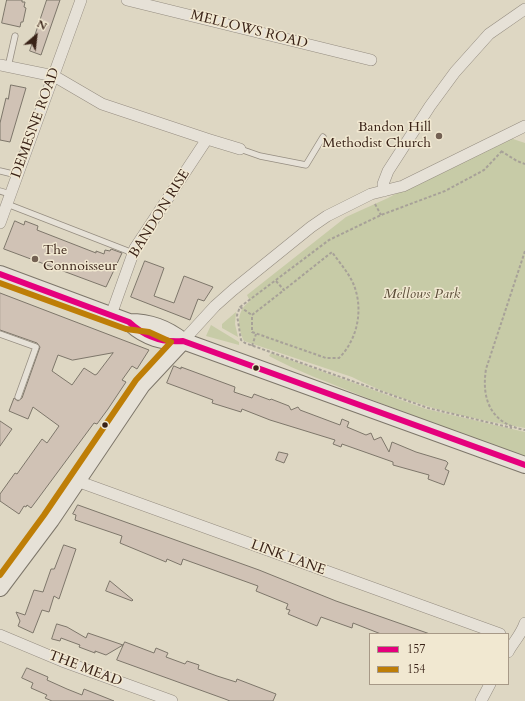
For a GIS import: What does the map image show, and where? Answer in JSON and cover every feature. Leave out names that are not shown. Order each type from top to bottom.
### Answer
[{"type":"main road","points":[[0,274],[130,322],[146,322],[170,331],[182,341],[525,465]]},
{"type":"main road","points":[[130,322],[139,331],[152,337],[170,342],[182,341]]},
{"type":"main road","points":[[0,588],[25,556],[152,372],[158,350],[152,337]]},
{"type":"main road","points":[[152,372],[158,369],[182,341]]},
{"type":"street","name":"DEMESNE ROAD","points":[[0,223],[6,196],[17,175],[81,0]]},
{"type":"street","name":"MELLOWS ROAD","points":[[127,0],[370,60]]},
{"type":"street","points":[[384,191],[383,184],[388,171],[442,89],[489,34],[525,9]]},
{"type":"street","points":[[4,66],[54,76],[102,104],[240,149]]},
{"type":"street","points":[[182,341],[215,306],[311,227],[371,194],[403,186],[525,126]]},
{"type":"street","name":"BANDON RISE","points":[[111,315],[133,252],[207,138]]},
{"type":"street","name":"LINK LANE","points":[[77,481],[497,633]]},
{"type":"street","points":[[509,650],[521,635],[525,623]]},
{"type":"street","name":"THE MEAD","points":[[0,635],[62,661],[172,701]]},
{"type":"street","points":[[481,701],[489,685]]},
{"type":"lane","points":[[4,66],[14,36]]},
{"type":"lane","points":[[240,149],[260,156],[306,165],[323,137]]},
{"type":"lane","points":[[0,171],[17,175]]},
{"type":"lane","points":[[6,196],[133,252]]},
{"type":"lane","points":[[0,334],[36,347],[18,397]]},
{"type":"path","points":[[492,142],[502,151],[517,161],[525,164]]},
{"type":"path","points":[[502,151],[484,170],[446,191],[381,215],[329,240],[240,307],[237,315],[241,340],[252,346],[428,408],[525,430]]},
{"type":"path","points":[[512,428],[492,411],[483,387],[486,369],[525,251]]},
{"type":"path","points":[[332,252],[351,278],[358,300],[359,316],[352,341],[339,358],[333,359],[326,358],[252,332],[252,315],[332,252]]},
{"type":"path","points":[[276,281],[284,290]]},
{"type":"path","points":[[240,307],[252,315]]},
{"type":"path","points":[[252,346],[256,334]]},
{"type":"green space","name":"Mellows Park","points":[[504,136],[525,143],[525,428],[481,420],[437,409],[394,395],[352,377],[244,341],[240,330],[239,319],[242,309],[250,301],[247,295],[346,217],[388,198]]},
{"type":"green space","points":[[236,312],[235,324],[238,337],[222,328],[222,324]]},
{"type":"green space","points":[[211,325],[239,342],[239,345],[206,336]]},
{"type":"green space","points":[[271,353],[426,409],[525,432],[525,456],[484,442],[315,377],[269,356]]},
{"type":"building","points":[[7,0],[22,0],[22,2],[25,2],[24,7],[26,8],[23,22],[21,22],[20,27],[2,23]]},
{"type":"building","points":[[47,0],[60,0],[41,55],[30,51]]},
{"type":"building","points":[[11,85],[26,88],[10,142],[0,140],[0,123]]},
{"type":"building","points":[[15,221],[24,225],[25,221],[38,226],[37,230],[96,253],[96,251],[104,254],[105,250],[110,251],[111,249],[122,253],[106,287],[4,249]]},
{"type":"building","points":[[145,261],[164,268],[154,296],[174,303],[184,276],[213,287],[204,301],[198,299],[190,320],[131,297]]},
{"type":"building","points":[[0,293],[149,350],[137,369],[132,366],[122,380],[126,382],[108,409],[97,424],[94,423],[31,508],[27,505],[26,507],[24,506],[19,514],[0,501],[0,494],[15,473],[17,474],[42,439],[47,443],[59,426],[33,407],[28,419],[9,411],[14,398],[18,401],[22,398],[40,347],[37,343],[0,330]],"holes":[[[113,353],[95,375],[84,368],[72,385],[52,371],[58,355],[72,360]]]},
{"type":"building","points":[[174,366],[181,369],[181,367],[235,387],[234,392],[252,398],[254,394],[289,406],[291,410],[298,407],[300,410],[340,425],[342,419],[349,422],[347,427],[366,435],[371,433],[374,440],[381,437],[389,452],[392,442],[416,452],[446,461],[448,463],[445,469],[449,471],[444,485],[428,479],[429,475],[393,465],[393,462],[342,444],[341,447],[333,444],[335,440],[270,420],[242,409],[241,412],[212,403],[213,400],[167,383]]},
{"type":"building","points":[[0,421],[12,429],[0,446]]},
{"type":"building","points":[[279,452],[288,454],[284,463],[276,460]]},
{"type":"building","points":[[78,505],[259,570],[336,601],[427,633],[378,633],[353,623],[352,628],[321,617],[317,626],[288,614],[290,610],[286,609],[288,604],[256,591],[258,586],[183,559],[181,565],[167,559],[166,562],[120,543],[122,536],[75,520],[76,515],[73,514]]},
{"type":"building","points":[[64,545],[76,549],[59,599],[54,596],[49,612],[42,610],[33,633],[18,626],[20,621],[16,612],[25,615],[34,590],[43,592],[51,569],[54,569]]},
{"type":"building","points":[[110,581],[133,600],[132,601],[106,591]]},
{"type":"building","points":[[57,624],[67,627],[86,638],[88,633],[123,645],[106,655],[95,651],[95,653],[79,647],[80,645],[61,638],[60,641],[52,639]]},
{"type":"building","points":[[125,642],[154,653],[156,648],[168,653],[166,657],[185,664],[187,661],[199,665],[198,669],[236,682],[237,679],[276,694],[273,701],[230,701],[117,660]]},
{"type":"building","points":[[27,668],[48,677],[47,680],[82,695],[84,689],[114,701],[52,701],[45,698],[47,695],[31,688],[33,683],[22,678]]},
{"type":"transit line","name":"157","points":[[0,274],[129,322],[147,335],[154,338],[168,341],[183,341],[525,465]]},
{"type":"transit line","name":"154","points":[[0,283],[126,329],[149,332],[171,342],[136,380],[44,515],[0,575]]},
{"type":"place","name":"Bandon Hill Methodist Church","points":[[439,136]]},
{"type":"place","name":"The Connoisseur","points":[[35,259]]}]
